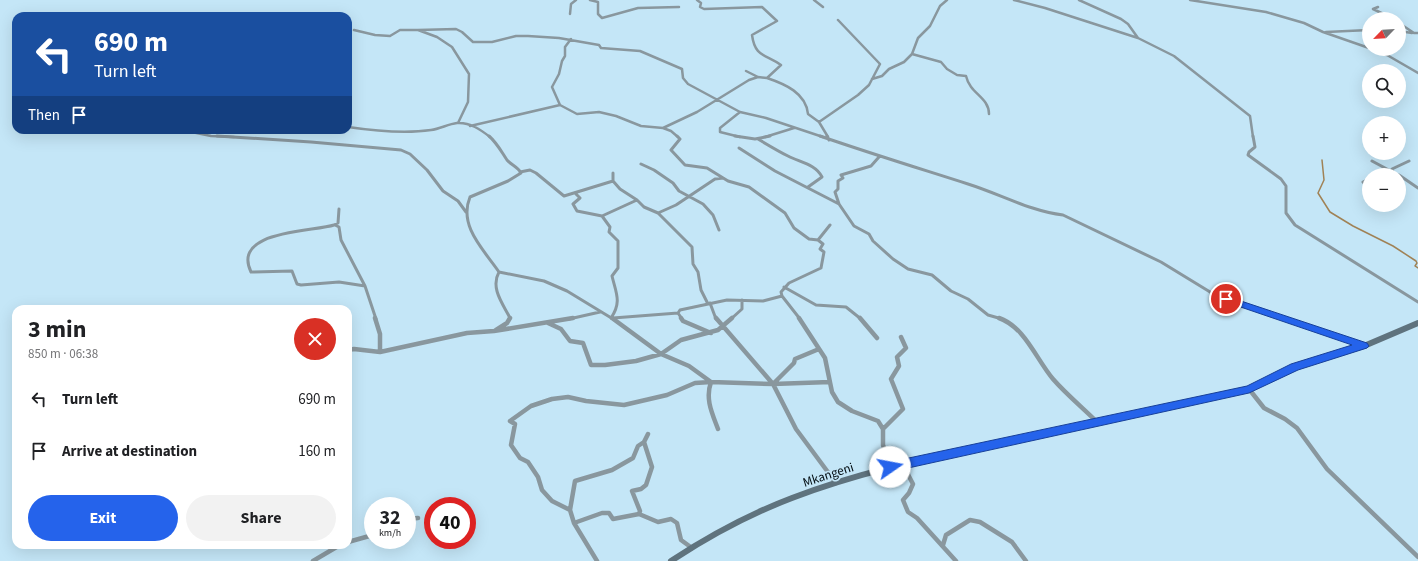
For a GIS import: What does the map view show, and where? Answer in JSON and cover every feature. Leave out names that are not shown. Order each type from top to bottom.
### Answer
[{"type":"street","points":[[570,14],[570,5],[576,0]]},
{"type":"street","points":[[590,0],[598,2],[598,14],[602,18],[638,8],[666,8],[679,6]]},
{"type":"street","points":[[697,0],[701,3],[700,7],[709,10],[764,8],[777,21],[752,35],[752,44],[758,53],[774,59],[781,65],[767,78]]},
{"type":"street","points":[[814,0],[823,7]]},
{"type":"street","points":[[872,79],[882,76],[889,69],[904,62],[912,54],[918,38],[930,26],[940,6],[947,0]]},
{"type":"street","points":[[1014,0],[1045,8],[1138,38],[1174,56],[1250,116],[1253,124],[1253,140],[1255,147],[1249,152],[1248,155],[1281,179],[1286,186],[1286,212],[1295,225],[1418,302]]},
{"type":"street","points":[[1079,0],[1098,6],[1114,14],[1128,24],[1138,38]]},
{"type":"street","points":[[1190,0],[1262,11],[1304,23],[1322,32],[1362,45]]},
{"type":"street","points":[[1378,7],[1373,9],[1379,12]]},
{"type":"street","points":[[819,122],[858,95],[869,85],[880,64],[838,20]]},
{"type":"street","points":[[1406,28],[1414,33]]},
{"type":"street","points":[[354,30],[375,35],[390,36],[400,30],[456,29],[462,32],[472,42],[479,43],[498,42],[518,36],[571,39],[599,45],[601,48],[627,49],[648,54],[682,69],[683,78],[688,84],[740,112],[766,118],[879,157],[969,184],[1046,213],[1063,215],[1161,262],[1215,295],[1364,346]]},
{"type":"street","points":[[418,30],[437,37],[452,47],[469,74],[468,102],[458,123]]},
{"type":"street","points":[[1322,32],[1362,30]]},
{"type":"street","points":[[1406,32],[1418,33]]},
{"type":"street","points":[[560,105],[552,87],[559,74],[562,61],[565,56],[565,47],[571,39]]},
{"type":"street","points":[[912,54],[941,62],[947,69],[957,75],[966,76],[970,88],[986,102],[990,110],[989,114]]},
{"type":"street","points":[[1389,56],[1418,73]]},
{"type":"street","points":[[746,71],[758,77],[767,78],[785,84],[790,88],[807,106],[808,114],[819,122],[829,140]]},
{"type":"street","points":[[663,128],[678,122],[749,80],[758,77]]},
{"type":"street","points":[[469,126],[560,105],[577,114],[599,112],[616,116],[626,121],[635,122],[641,126],[663,128],[671,131],[680,139],[671,150],[685,165],[707,168],[724,179],[742,184],[785,213],[794,228],[808,238],[818,240],[823,244],[820,249],[824,252],[821,268],[794,280],[784,287],[781,292],[782,296],[825,358],[832,392],[838,402],[852,411],[878,421],[883,429],[883,444],[890,467]]},
{"type":"street","points":[[740,112],[720,128],[720,132],[735,137],[757,139],[768,137],[794,128]]},
{"type":"street","points":[[352,128],[378,131],[408,131],[431,130],[458,123],[479,128],[496,142],[508,161],[520,172]]},
{"type":"street","points":[[201,134],[211,136],[311,142],[401,150],[410,154],[427,170],[443,191],[458,201],[466,213]]},
{"type":"street","points":[[757,139],[788,157],[809,165],[820,173],[822,177],[808,187]]},
{"type":"street","points":[[739,148],[747,156],[784,177],[808,187],[838,204],[843,208],[854,226],[869,234],[873,241],[893,259],[908,269],[932,275],[951,291],[968,299],[988,315],[1004,320],[1019,330],[1053,379],[1098,423]]},
{"type":"street","points":[[838,204],[835,192],[838,189],[838,181],[843,178],[841,175],[846,172],[864,169],[873,165],[879,157]]},
{"type":"street","points":[[1372,161],[1385,168]]},
{"type":"street","points":[[1394,168],[1409,161]]},
{"type":"street","points":[[640,164],[654,170],[673,183],[679,191],[689,195],[703,204],[713,215],[719,230]]},
{"type":"street","points":[[613,181],[564,196],[536,173],[530,170],[520,172],[521,173],[508,181],[470,197],[467,202],[466,213],[469,230],[499,272],[544,281],[567,291],[611,318],[661,354],[689,366],[711,382]]},
{"type":"street","points":[[613,173],[613,181],[620,189],[638,200],[644,207],[658,213],[692,247],[693,264],[698,272],[701,290],[709,303],[714,316],[773,384],[796,429],[836,483]]},
{"type":"street","points":[[658,213],[676,205],[715,179],[724,179]]},
{"type":"street","points":[[1406,180],[1418,188]]},
{"type":"street","points":[[575,193],[580,198],[573,204],[577,211],[585,211],[590,214],[602,216],[638,200]]},
{"type":"street","points":[[339,209],[339,219],[330,227],[296,230],[256,244],[248,254],[247,264],[251,272],[292,271],[297,284],[301,285],[339,282],[365,286]]},
{"type":"street","points":[[602,216],[610,227],[609,232],[618,241],[618,268],[612,276],[619,302],[618,310],[611,318]]},
{"type":"street","points":[[335,224],[339,227],[341,240],[365,286],[380,334],[380,352]]},
{"type":"street","points":[[818,240],[830,224]]},
{"type":"street","points":[[494,331],[507,323],[510,318],[497,289],[496,275],[499,272]]},
{"type":"street","points":[[784,287],[816,305],[846,307],[856,314],[877,338]]},
{"type":"street","points":[[611,318],[646,315],[662,316],[678,313],[680,310],[709,303],[727,300],[763,300],[782,296]]},
{"type":"street","points":[[547,323],[558,326],[566,333],[570,340],[583,343],[591,365],[605,365],[636,361],[661,354],[681,340],[711,333],[722,327],[740,312],[742,309],[742,300]]},
{"type":"street","points":[[352,349],[380,352],[467,333],[494,331],[566,320],[600,312]]},
{"type":"street","points":[[678,313],[683,321],[711,333]]},
{"type":"street","name":"Mkangeni","points":[[672,561],[732,524],[780,502],[836,483],[903,464],[1098,423],[1249,389],[1295,367],[1364,346],[1418,323]]},
{"type":"street","points":[[883,429],[903,409],[891,379],[899,366],[896,357],[906,348],[901,337]]},
{"type":"street","points":[[773,384],[778,377],[794,363],[795,359],[819,349]]},
{"type":"street","points":[[570,510],[552,501],[547,496],[542,490],[538,477],[528,462],[520,458],[511,445],[515,424],[510,421],[531,406],[568,397],[586,401],[624,405],[667,395],[694,383],[711,382],[773,384],[830,382]]},
{"type":"street","points":[[711,382],[707,390],[707,401],[718,429]]},
{"type":"street","points":[[1249,389],[1264,408],[1297,428],[1327,469],[1418,557]]},
{"type":"street","points":[[597,561],[574,523],[570,510],[575,481],[612,470],[633,458],[638,446],[644,442],[648,434]]},
{"type":"street","points":[[639,514],[640,511],[632,491],[641,489],[646,485],[652,467],[644,442]]},
{"type":"street","points":[[903,464],[912,484],[909,494],[903,500],[908,512],[917,518],[956,561]]},
{"type":"street","points":[[574,523],[602,513],[609,513],[613,519],[639,514],[658,522],[671,519],[677,523],[681,540],[692,548]]},
{"type":"street","points":[[943,545],[946,535],[970,520],[980,522],[1012,542],[1026,561]]},
{"type":"street","points":[[352,541],[364,538]]},
{"type":"street","points":[[313,561],[333,549]]},
{"type":"waterway","points":[[1322,160],[1324,180],[1318,193],[1330,212],[1353,226],[1393,246],[1416,261],[1417,263],[1415,266],[1418,268]]},
{"type":"route","points":[[890,467],[1249,389],[1295,367],[1364,346],[1345,338],[1226,299]]}]
